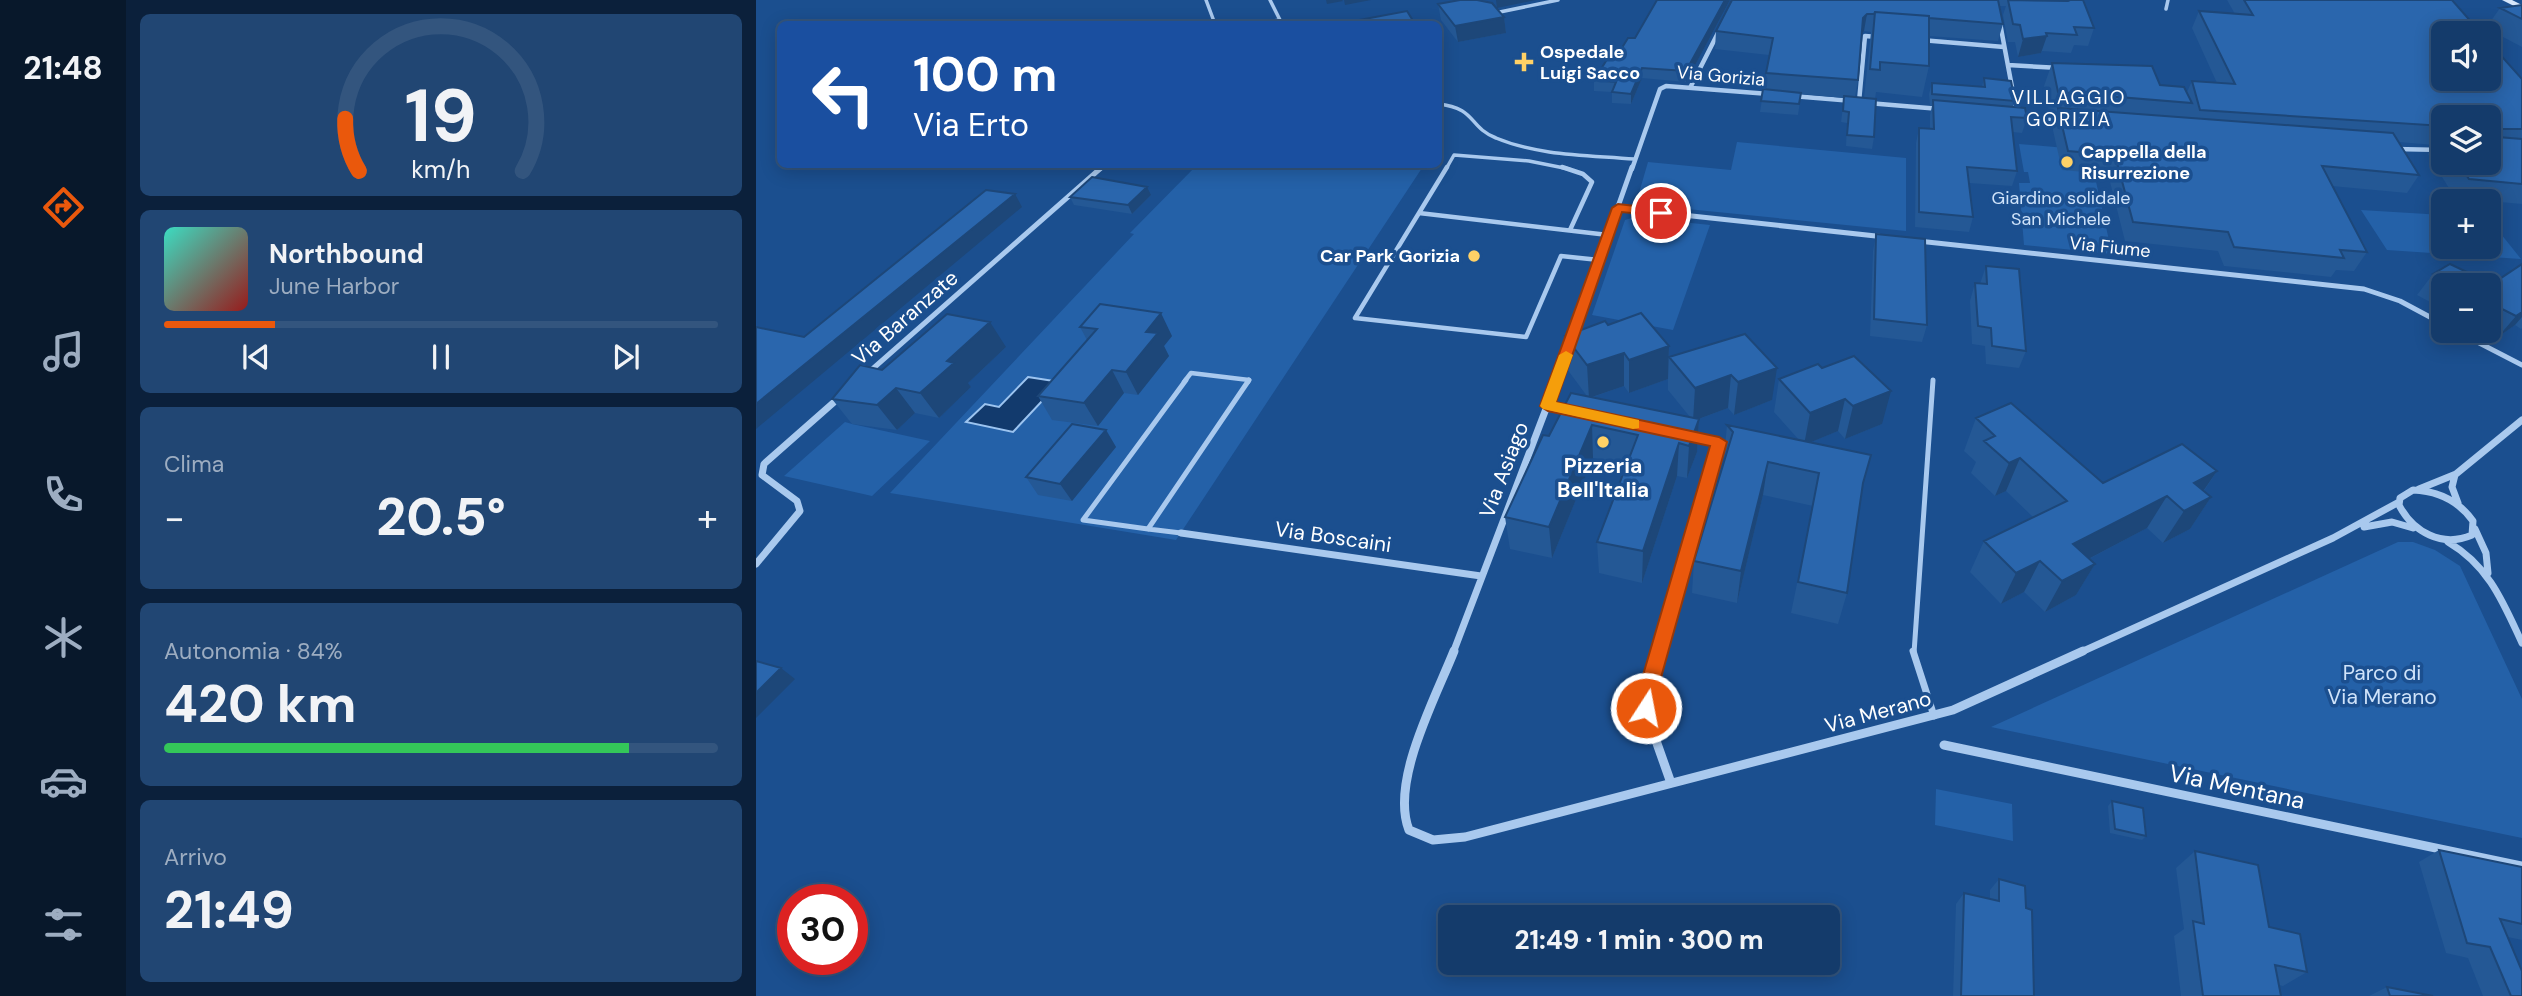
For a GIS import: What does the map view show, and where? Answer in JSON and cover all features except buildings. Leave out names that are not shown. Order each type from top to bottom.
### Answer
[{"type":"main road","points":[[2506,0],[2522,8]]},
{"type":"street","points":[[2000,21],[2017,117]]},
{"type":"street","points":[[1689,88],[1722,24]]},
{"type":"street","points":[[1859,102],[1865,36],[1891,38]]},
{"type":"street","points":[[1917,40],[2004,47]]},
{"type":"street","points":[[2008,65],[2074,69]]},
{"type":"street","name":"Via Gorizia","points":[[1666,86],[1948,110]]},
{"type":"street","name":"Via Asiago","points":[[1409,830],[1402,815],[1402,793],[1407,772],[1548,406],[1660,89],[1666,86]]},
{"type":"street","points":[[2003,115],[2072,121]]},
{"type":"street","points":[[2384,148],[2431,150]]},
{"type":"street","name":"Via Baranzate","points":[[867,374],[1101,168]]},
{"type":"street","points":[[1618,208],[1895,238]]},
{"type":"street","name":"Via Fiume","points":[[1909,240],[2348,287],[2378,293],[2431,318]]},
{"type":"street","points":[[2479,343],[2522,365]]},
{"type":"street","name":"Via Baranzate","points":[[756,564],[800,511],[797,501],[762,475],[759,469],[846,392]]},
{"type":"street","points":[[1548,406],[1579,412]]},
{"type":"street","points":[[2333,538],[2399,502],[2404,493],[2456,474],[2522,420]]},
{"type":"street","points":[[1671,783],[1645,699],[1719,442],[1681,434]]},
{"type":"street","points":[[2456,474],[2452,487],[2459,504]]},
{"type":"street","points":[[2417,490],[2435,493],[2459,504],[2468,512],[2486,553],[2488,573]]},
{"type":"street","points":[[2399,502],[2402,514],[2419,530]]},
{"type":"street","points":[[2333,538],[2382,522],[2419,530],[2444,540],[2476,558],[2488,573],[2522,643]]},
{"type":"street","points":[[2444,540],[2465,540],[2475,529]]},
{"type":"street","name":"Via Boscaini","points":[[1181,533],[1481,576]]},
{"type":"street","name":"Via Merano","points":[[1409,830],[1421,837],[1447,840],[1934,716],[1998,691],[2333,538]]},
{"type":"street","name":"Via Mentana","points":[[1944,745],[2522,866]]},
{"type":"lane","points":[[1206,0],[1214,21]]},
{"type":"lane","points":[[1270,0],[1280,20],[1274,21]]},
{"type":"lane","points":[[1487,15],[1558,0]]},
{"type":"lane","points":[[2166,9],[2168,0]]},
{"type":"lane","points":[[1442,105],[1471,114],[1476,127],[1486,134],[1518,146],[1634,159]]},
{"type":"lane","points":[[1570,230],[1592,181],[1578,170],[1454,155],[1355,317],[1526,337],[1562,256],[1599,260]]},
{"type":"lane","points":[[1419,213],[1608,235]]},
{"type":"lane","points":[[1148,528],[1249,380],[1191,373],[1083,520],[1181,533]]},
{"type":"lane","points":[[1933,380],[1912,648],[1934,716]]},
{"type":"green space","points":[[1737,142],[1906,158],[1906,231],[1647,205],[1637,200],[1648,162],[1731,170]]},
{"type":"green space","name":"Giardino solidale San Michele","points":[[2019,144],[2089,150],[2112,254],[2024,245],[2019,183],[2030,183],[2028,172],[2024,172]]},
{"type":"green space","points":[[1194,168],[1422,168],[1176,540],[890,493],[1134,234],[1130,233]]},
{"type":"green space","points":[[2361,210],[2431,214],[2431,253],[2387,250]]},
{"type":"green space","points":[[1635,217],[1710,225],[1673,330],[1592,315],[1625,220]]},
{"type":"green space","points":[[2501,234],[2521,259],[2501,258]]},
{"type":"green space","points":[[845,422],[930,441],[872,496],[784,476]]},
{"type":"green space","name":"Parco di Via Merano","points":[[2398,542],[2413,542],[2435,550],[2460,566],[2522,699],[2522,838],[1991,727]]},
{"type":"green space","points":[[1936,789],[2012,804],[2013,841],[1935,825]]},
{"type":"shaded area","points":[[1028,377],[1060,382],[1013,432],[966,422],[985,404],[999,407]]},
{"type":"slow traffic","points":[[1566,355],[1548,406],[1633,424]]},
{"type":"place","name":"Ospedale Luigi Sacco","points":[[1524,62]]},
{"type":"place","name":"Cappella della Risurrezione","points":[[2067,162]]},
{"type":"place","name":"Car Park Gorizia","points":[[1474,256]]},
{"type":"place","name":"Pizzeria Bell'Italia","points":[[1603,442]]},
{"type":"district","name":"VILLAGGIO GORIZIA","points":[[2069,108]]},
{"type":"route","points":[[1646,708],[1645,699],[1719,442],[1548,406],[1618,208],[1661,213]]}]
